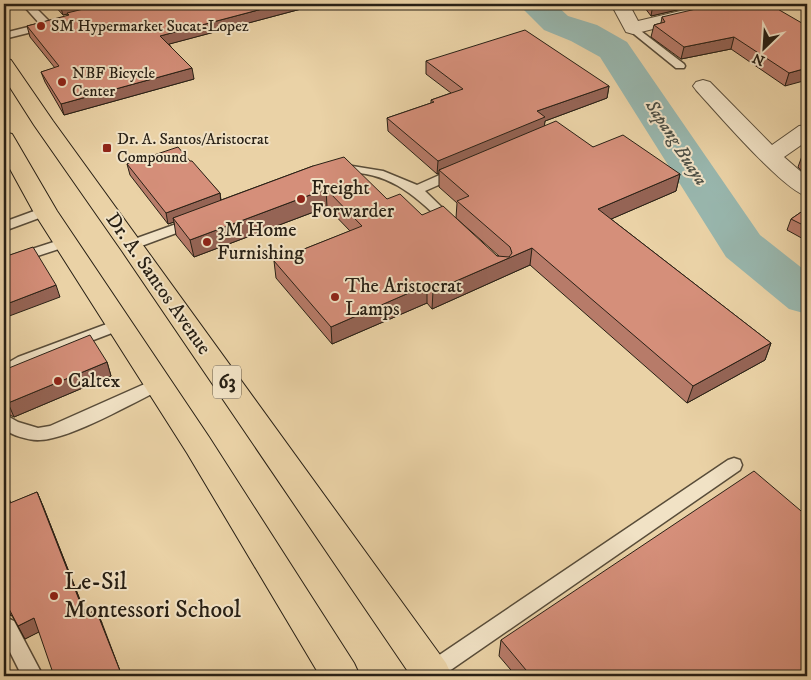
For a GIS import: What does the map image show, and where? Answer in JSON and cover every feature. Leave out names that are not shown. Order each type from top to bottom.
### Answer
[{"type":"main road","name":"Dr. A. Santos Avenue","points":[[4,64],[50,133],[131,245],[431,675]]},
{"type":"main road","points":[[4,139],[45,211],[120,324],[341,676]]},
{"type":"street","points":[[620,4],[633,28],[731,4]]},
{"type":"street","points":[[703,86],[770,156],[807,189]]},
{"type":"street","points":[[770,156],[807,131]]},
{"type":"lane","points":[[4,36],[51,24],[27,4]]},
{"type":"lane","points":[[633,28],[680,66]]},
{"type":"lane","points":[[327,173],[344,168],[366,170],[416,190],[459,230]]},
{"type":"lane","points":[[416,190],[468,168]]},
{"type":"lane","points":[[4,227],[45,211]]},
{"type":"lane","points":[[131,245],[202,218]]},
{"type":"lane","points":[[4,263],[66,242]]},
{"type":"lane","points":[[4,372],[24,361],[120,324]]},
{"type":"lane","points":[[4,420],[13,428],[38,434],[52,432],[80,421],[158,384]]},
{"type":"lane","points":[[431,675],[734,465]]},
{"type":"lane","points":[[4,628],[7,627],[33,676]]},
{"type":"building","points":[[104,4],[281,4],[160,36],[192,68],[61,104],[41,72],[59,66],[27,26],[69,15],[67,13]]},
{"type":"building","points":[[717,4],[769,4],[807,26],[807,68],[789,73],[734,37],[684,47],[654,25],[665,22],[662,17]]},
{"type":"building","points":[[525,30],[609,86],[537,111],[545,117],[438,161],[387,118],[434,102],[431,100],[463,89],[426,61]]},
{"type":"building","points":[[556,121],[593,147],[623,135],[680,174],[598,209],[771,343],[693,386],[532,248],[433,291],[427,285],[331,327],[274,261],[362,226],[326,189],[190,240],[173,218],[313,166],[344,157],[387,199],[400,194],[422,215],[443,206],[497,256],[509,257],[512,253],[510,247],[457,201],[469,196],[439,170]]},
{"type":"building","points":[[178,147],[220,193],[166,213],[127,164]]},
{"type":"building","points":[[807,149],[807,161],[802,156]]},
{"type":"building","points":[[807,208],[807,227],[791,219]]},
{"type":"building","points":[[33,247],[56,285],[4,305],[4,257]]},
{"type":"building","points":[[90,335],[107,362],[8,403],[4,401],[4,370]]},
{"type":"building","points":[[754,471],[807,516],[807,676],[531,676],[501,640]]},
{"type":"building","name":"Le-Sil Montessori School","points":[[4,490],[10,503],[37,492],[85,615],[96,610],[122,676],[54,676],[34,618],[18,626],[4,603]]},
{"type":"waterway","name":"Sapang Buaya","points":[[535,4],[556,23],[584,33],[614,50],[743,246],[807,297]]},
{"type":"place","name":"SM Hypermarket Sucat-Lopez","points":[[41,26]]},
{"type":"place","name":"NBF Bicycle Center","points":[[62,82]]},
{"type":"place","name":"Dr. A. Santos/Aristocrat Compound","points":[[107,148]]},
{"type":"place","name":"Freight Forwarder","points":[[301,199]]},
{"type":"place","name":"3M Home Furnishing","points":[[207,242]]},
{"type":"place","name":"The Aristocrat Lamps","points":[[335,297]]},
{"type":"place","name":"Caltex","points":[[58,381]]},
{"type":"place","name":"Le-Sil Montessori School","points":[[54,596]]}]
